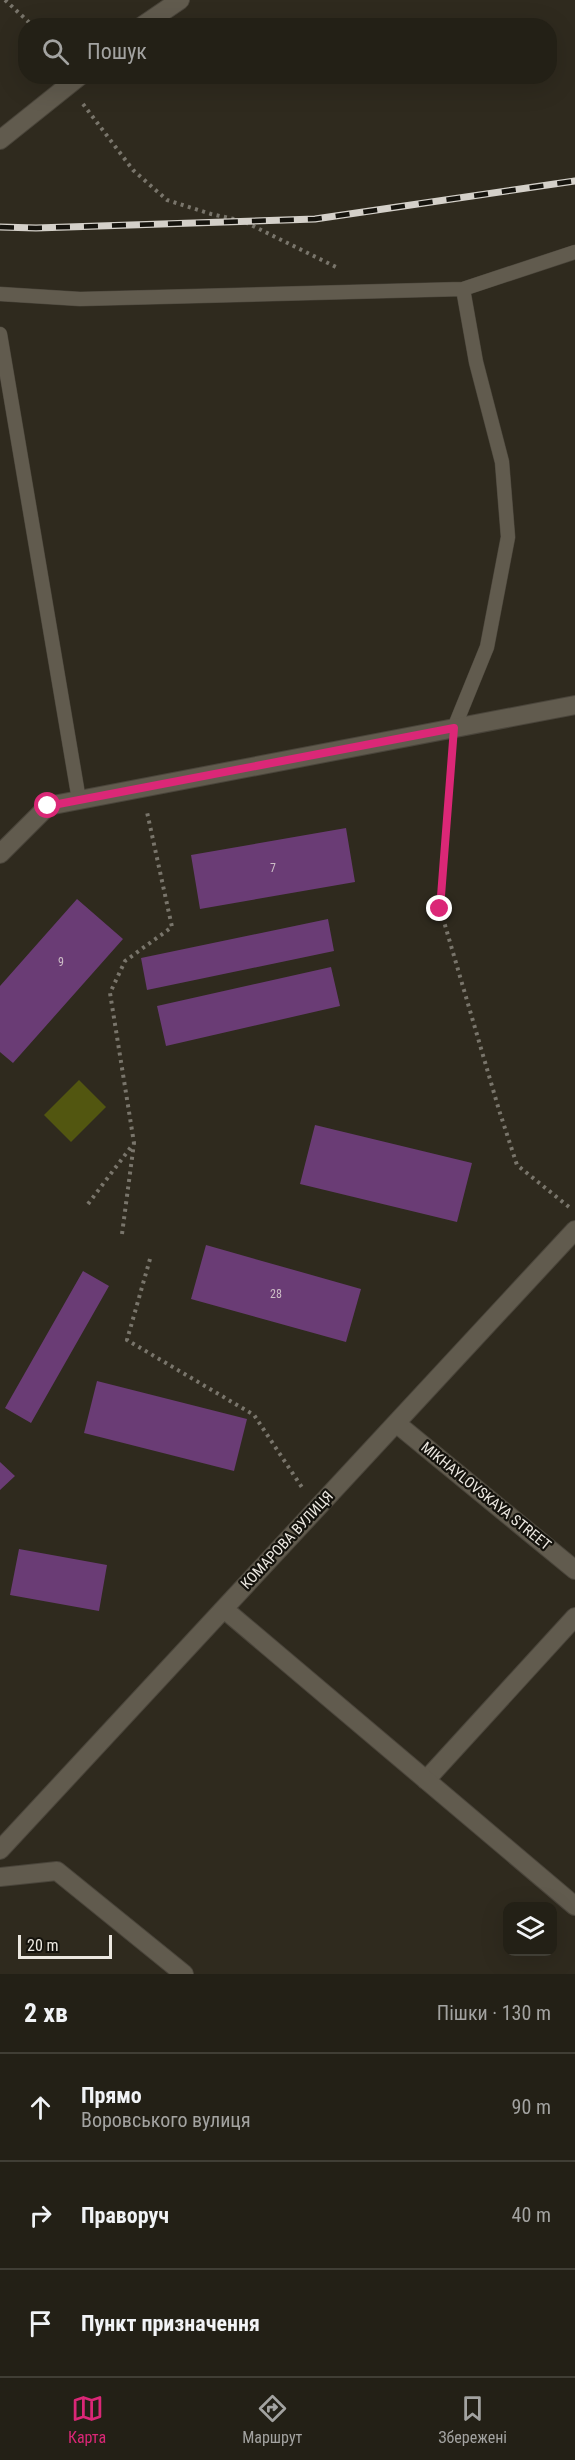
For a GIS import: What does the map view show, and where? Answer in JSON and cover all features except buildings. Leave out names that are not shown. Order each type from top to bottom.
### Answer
[{"type":"street","points":[[154,18],[180,0]]},
{"type":"street","points":[[0,140],[72,84]]},
{"type":"street","points":[[0,854],[48,806],[575,705]]},
{"type":"street","name":"КОМАРОВА ВУЛИЦЯ","points":[[0,1850],[396,1423],[571,1242]]},
{"type":"street","name":"MIKHAYLOVSKAYA STREET","points":[[396,1423],[575,1570]]},
{"type":"street","points":[[224,1609],[575,1906]]},
{"type":"street","points":[[426,1780],[575,1617]]},
{"type":"street","points":[[0,1877],[57,1871],[184,1974]]},
{"type":"lane","points":[[0,294],[80,299],[463,289],[575,252]]},
{"type":"lane","points":[[454,728],[487,648],[508,537],[502,462],[476,362],[463,289]]},
{"type":"lane","points":[[0,334],[79,800]]},
{"type":"path","points":[[5,0],[24,18]]},
{"type":"path","points":[[78,84],[101,131],[133,170],[167,201],[243,221],[345,272]]},
{"type":"path","points":[[454,728],[440,909],[517,1165],[575,1212]]},
{"type":"path","points":[[122,1233],[134,1143],[111,993],[125,961],[172,927],[142,788]]},
{"type":"path","points":[[88,1204],[134,1143]]},
{"type":"path","points":[[150,1258],[127,1340],[254,1415],[316,1509]]},
{"type":"shaded area","points":[[79,1080],[106,1107],[71,1142],[44,1115]]},
{"type":"railway","points":[[0,227],[36,228],[315,219],[575,181]]},
{"type":"route","points":[[48,806],[454,728],[440,909]]}]
